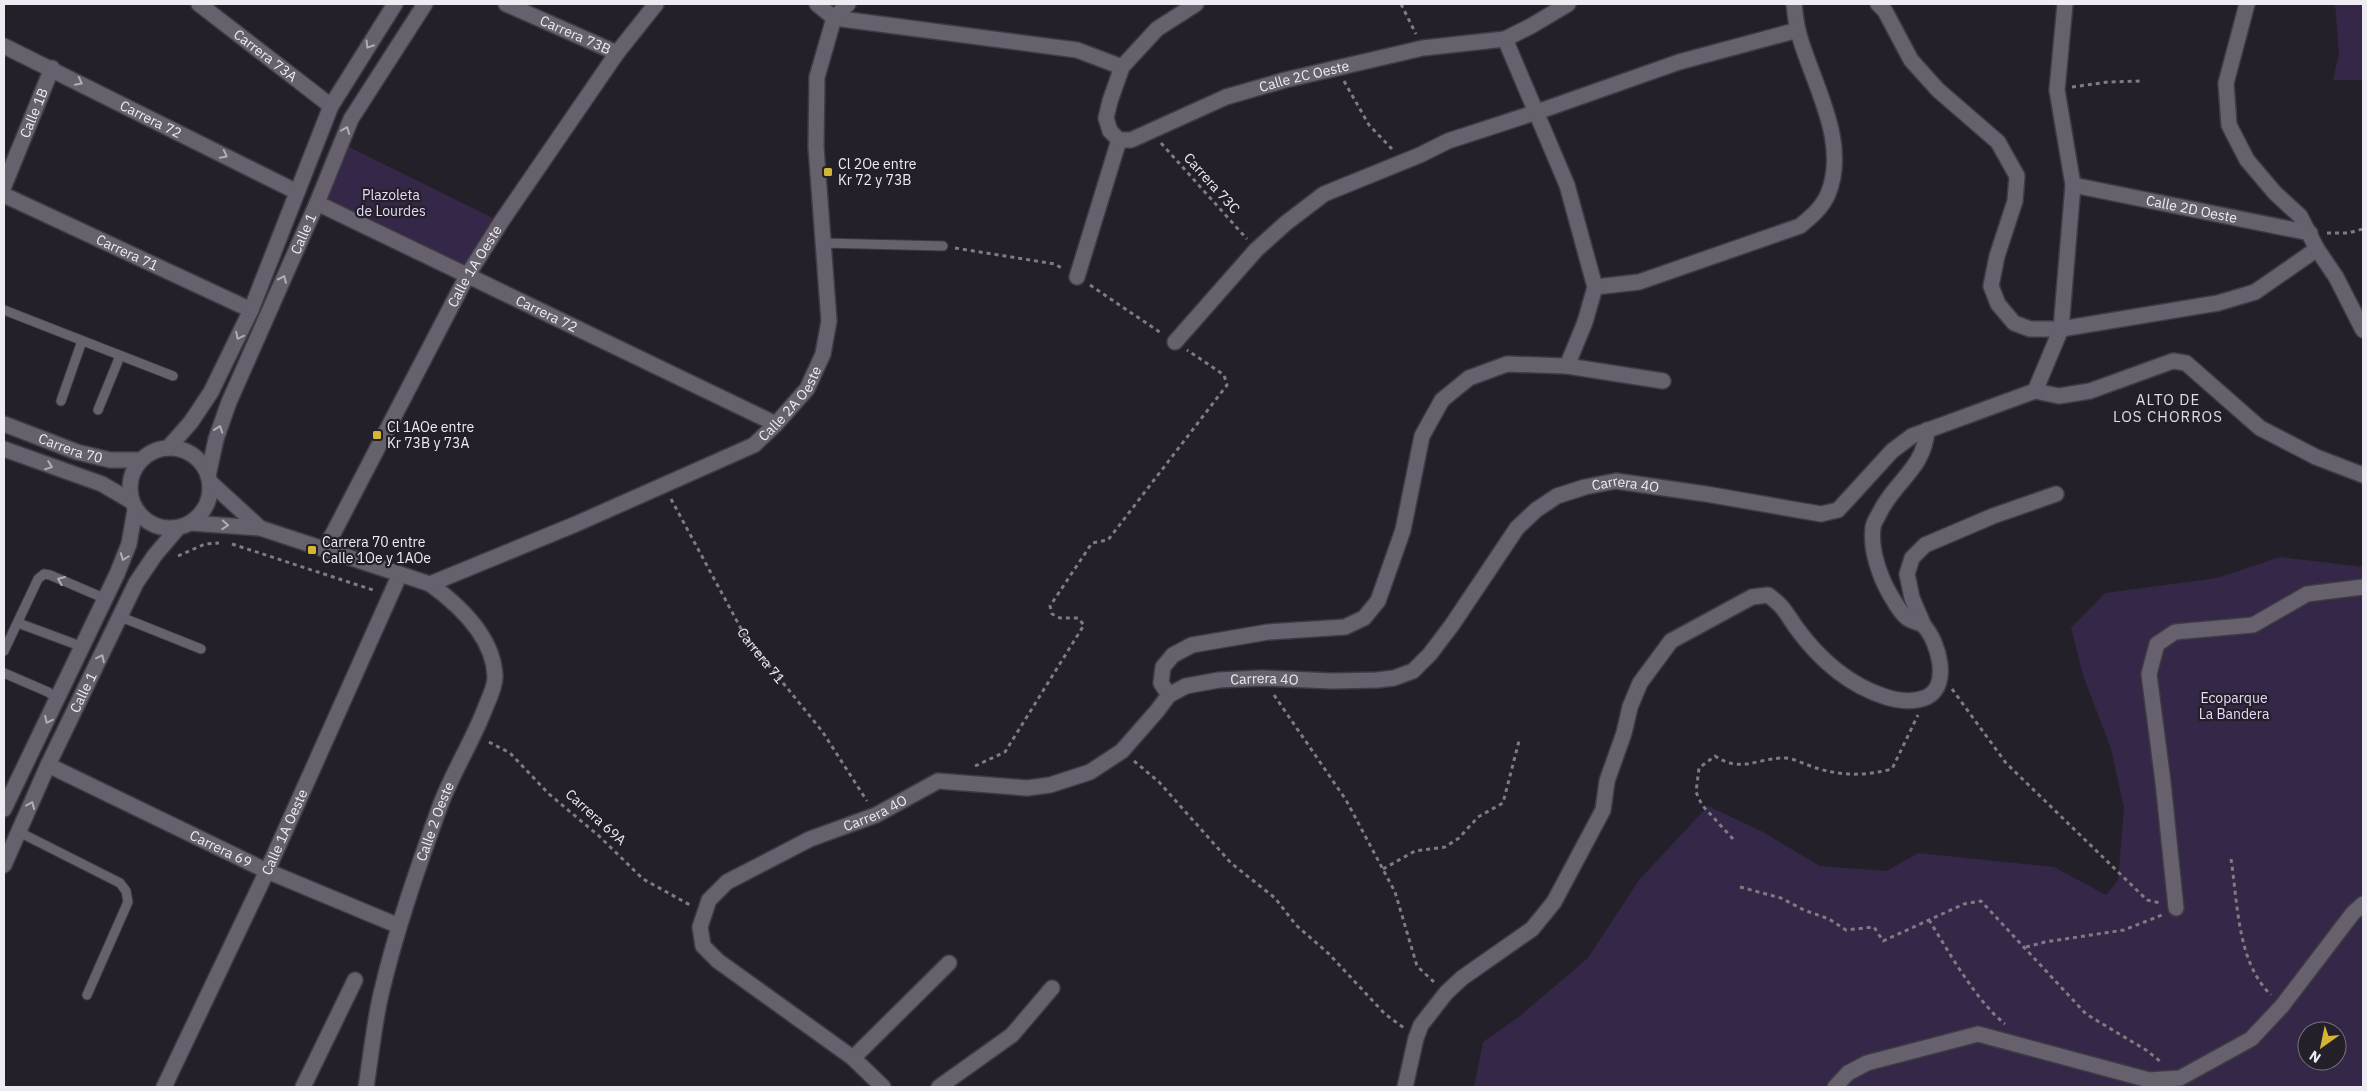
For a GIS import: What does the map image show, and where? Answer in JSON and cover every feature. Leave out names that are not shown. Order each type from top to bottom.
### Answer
[{"type":"street","name":"Carrera 73A","points":[[199,4],[331,106]]},
{"type":"street","name":"Calle 1","points":[[168,448],[191,422],[211,392],[252,310],[331,106],[395,4]]},
{"type":"street","name":"Calle 1","points":[[209,479],[216,439],[228,402],[317,202],[351,119],[425,4]]},
{"type":"street","name":"Carrera 73B","points":[[506,4],[617,53]]},
{"type":"street","name":"Calle 1A Oeste","points":[[325,549],[468,276],[501,222],[617,53],[656,4]]},
{"type":"street","points":[[817,4],[834,18],[1077,50],[1122,67]]},
{"type":"street","name":"Calle 2A Oeste","points":[[424,582],[576,524],[754,445],[776,424],[807,389],[824,354],[829,321],[816,148],[817,77],[834,18],[848,4]]},
{"type":"street","points":[[1077,277],[1120,140],[1110,132],[1106,118],[1122,67],[1157,29],[1196,4]]},
{"type":"street","name":"Calle 2C Oeste","points":[[1120,140],[1131,140],[1226,97],[1336,68],[1423,48],[1504,39],[1531,26],[1568,4]]},
{"type":"street","points":[[1595,286],[1639,282],[1800,226],[1816,212],[1828,195],[1833,174],[1834,141],[1825,108],[1798,30],[1794,4]]},
{"type":"street","points":[[1878,4],[1885,11],[1911,60],[1938,90],[1998,142],[2017,176],[2015,201],[1997,256],[1991,286],[1998,304],[2014,323],[2030,328],[2061,329],[2218,303],[2255,292],[2317,249]]},
{"type":"street","points":[[2065,4],[2057,90],[2073,185],[2061,329],[2035,391],[2059,396],[2090,391],[2173,361],[2186,363],[2260,428],[2316,457],[2363,475]]},
{"type":"street","points":[[2247,4],[2226,82],[2229,125],[2247,160],[2275,193],[2300,216],[2317,249],[2336,277],[2363,330]]},
{"type":"street","points":[[1175,342],[1256,250],[1286,223],[1324,194],[1404,162],[1448,141],[1679,62],[1798,30]]},
{"type":"street","points":[[1504,39],[1567,185],[1595,286],[1585,322],[1566,366]]},
{"type":"street","name":"Carrera 72","points":[[4,46],[52,68],[297,192]]},
{"type":"street","name":"Calle 1B","points":[[4,186],[52,68]]},
{"type":"street","name":"Calle 2D Oeste","points":[[2073,185],[2310,233]]},
{"type":"street","name":"Carrera 71","points":[[4,195],[252,310]]},
{"type":"street","name":"Carrera 72","points":[[317,202],[776,424]]},
{"type":"street","points":[[1168,695],[1160,683],[1162,667],[1173,655],[1192,644],[1268,632],[1345,627],[1364,618],[1378,601],[1403,530],[1422,436],[1442,400],[1468,378],[1507,364],[1566,366],[1663,381]]},
{"type":"street","name":"Carrera 4O","points":[[883,1087],[853,1058],[718,961],[703,946],[700,927],[708,900],[738,875],[810,839],[876,815],[938,782],[1027,788],[1050,785],[1090,772],[1122,751],[1157,711],[1168,695],[1186,686],[1219,680],[1262,678],[1332,681],[1377,680],[1394,678],[1413,671],[1430,654],[1452,625],[1517,528],[1536,510],[1557,496],[1585,487],[1616,481],[1821,514],[1838,510],[1892,451],[1912,436],[2035,391]]},
{"type":"street","name":"Carrera 70","points":[[4,424],[77,452],[110,460],[140,460]]},
{"type":"street","points":[[1924,626],[1907,618],[1890,595],[1874,556],[1873,527],[1884,503],[1918,462],[1926,447],[1927,430]]},
{"type":"street","points":[[260,528],[209,479],[203,466],[195,457],[185,451],[168,448],[150,453],[140,460],[131,476],[129,488],[133,505],[154,526],[170,529],[185,525],[260,528],[424,582]]},
{"type":"street","name":"Carrera 70","points":[[4,449],[102,484],[133,505]]},
{"type":"street","points":[[185,525],[207,505],[209,479]]},
{"type":"street","points":[[1405,1087],[1416,1038],[1421,1025],[1446,993],[1462,978],[1532,929],[1554,902],[1603,810],[1607,781],[1624,733],[1630,707],[1640,683],[1671,641],[1752,597],[1768,595],[1783,606],[1795,626],[1826,663],[1866,690],[1902,702],[1927,697],[1936,688],[1942,674],[1938,653],[1912,598],[1907,574],[1912,558],[1925,545],[1993,516],[2056,494]]},
{"type":"street","name":"Calle 1","points":[[4,808],[106,599],[129,544],[133,505]]},
{"type":"street","name":"Calle 1","points":[[4,865],[48,766],[136,583],[155,555],[185,525]]},
{"type":"street","name":"Calle 1A Oeste","points":[[164,1087],[267,871],[400,574]]},
{"type":"street","name":"Calle 2 Oeste","points":[[366,1087],[381,995],[399,926],[441,804],[458,766],[476,734],[495,678],[493,661],[472,622],[456,603],[424,582]]},
{"type":"street","points":[[2176,908],[2163,782],[2149,674],[2157,644],[2175,632],[2253,625],[2307,594],[2363,587]]},
{"type":"street","name":"Carrera 69","points":[[48,766],[267,871],[399,926]]},
{"type":"street","points":[[1835,1087],[1848,1073],[1867,1063],[1978,1034],[2149,1080],[2180,1083],[2251,1039],[2282,1006],[2363,904]]},
{"type":"street","points":[[853,1058],[949,963]]},
{"type":"street","points":[[303,1087],[355,980]]},
{"type":"street","points":[[939,1087],[1012,1034],[1052,988]]},
{"type":"lane","points":[[822,243],[943,246]]},
{"type":"lane","points":[[4,310],[172,376]]},
{"type":"lane","points":[[61,401],[82,341]]},
{"type":"lane","points":[[98,410],[120,356]]},
{"type":"lane","points":[[4,651],[38,579],[44,574],[106,599]]},
{"type":"lane","points":[[121,617],[201,650]]},
{"type":"lane","points":[[18,623],[69,640],[83,647]]},
{"type":"lane","points":[[4,673],[48,692],[58,699]]},
{"type":"lane","points":[[19,832],[120,884],[126,891],[128,902],[87,995]]},
{"type":"path","points":[[1401,4],[1423,48]]},
{"type":"path","points":[[1336,68],[1369,125],[1404,162]]},
{"type":"path","points":[[2057,90],[2108,82],[2141,81]]},
{"type":"path","name":"Carrera 73C","points":[[1150,132],[1256,250]]},
{"type":"path","points":[[2310,233],[2348,233],[2363,229]]},
{"type":"path","points":[[943,246],[1055,264],[1224,375],[1226,385],[1108,540],[1092,543],[1050,606],[1052,614],[1060,618],[1078,618],[1084,625],[1005,752],[981,765],[969,767]]},
{"type":"path","name":"Carrera 71","points":[[663,485],[745,636],[822,731],[876,815]]},
{"type":"path","points":[[170,561],[184,552],[205,544],[228,543],[390,596]]},
{"type":"path","points":[[1942,674],[2006,763],[2147,900],[2176,908]]},
{"type":"path","points":[[1262,678],[1346,800],[1395,892],[1417,966],[1446,993]]},
{"type":"path","points":[[1733,839],[1702,805],[1696,792],[1699,768],[1715,756],[1726,763],[1741,766],[1784,758],[1828,772],[1868,775],[1892,769],[1927,697]]},
{"type":"path","name":"Carrera 69A","points":[[476,734],[510,753],[549,794],[599,836],[643,880],[704,912]]},
{"type":"path","points":[[1383,869],[1415,852],[1445,847],[1460,838],[1478,817],[1503,803],[1519,742]]},
{"type":"path","points":[[1122,751],[1160,782],[1231,863],[1275,898],[1296,926],[1329,954],[1385,1014],[1416,1038]]},
{"type":"path","points":[[2232,859],[2242,937],[2251,966],[2264,988],[2282,1006]]},
{"type":"path","points":[[1740,888],[1781,898],[1804,910],[1829,919],[1846,930],[1874,927],[1883,941],[1964,904],[1981,901],[2026,947],[2086,1014],[2146,1050],[2180,1083]]},
{"type":"path","points":[[2026,947],[2045,942],[2124,930],[2176,908]]},
{"type":"path","points":[[1929,920],[1955,962],[1993,1015],[2009,1027]]},
{"type":"green space","points":[[2335,4],[2363,4],[2363,80],[2333,80],[2339,53]]},
{"type":"green space","name":"Plazoleta de Lourdes","points":[[341,143],[501,222],[467,276],[317,203]]},
{"type":"green space","name":"Ecoparque La Bandera","points":[[2280,557],[2363,567],[2363,1087],[1474,1087],[1483,1042],[1520,1016],[1588,958],[1639,880],[1708,806],[1763,832],[1820,866],[1887,871],[1918,853],[2054,867],[2106,895],[2118,880],[2124,808],[2111,749],[2083,675],[2071,628],[2105,593],[2217,578]]},
{"type":"place","name":"Cl 2Oe entre Kr 72 y 73B","points":[[828,172]]},
{"type":"place","name":"Cl 1AOe entre Kr 73B y 73A","points":[[377,435]]},
{"type":"place","name":"Carrera 70 entre Calle 1Oe y 1AOe","points":[[312,550]]},
{"type":"district","name":"ALTO DE LOS CHORROS","points":[[2168,408]]}]
